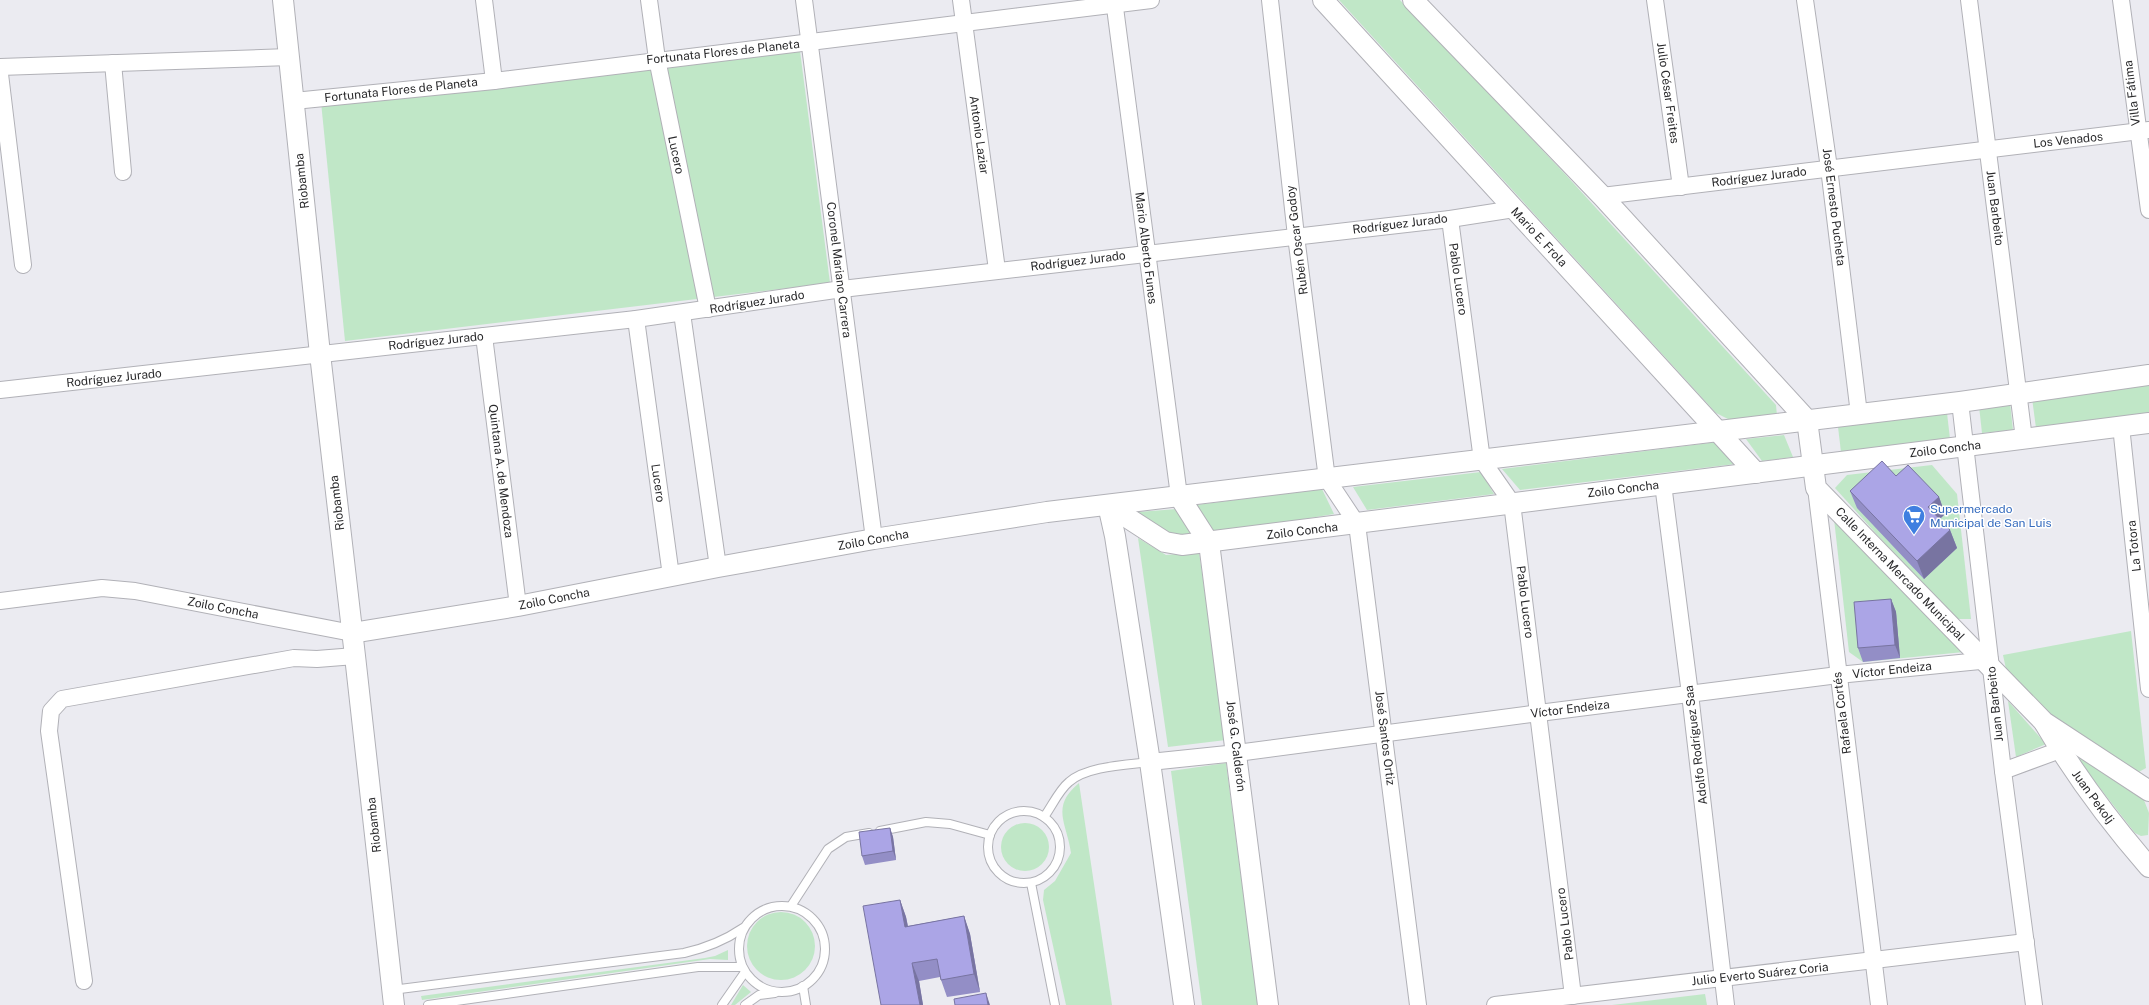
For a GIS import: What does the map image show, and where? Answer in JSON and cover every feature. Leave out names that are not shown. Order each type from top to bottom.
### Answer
[{"type":"street","name":"Riobamba","points":[[283,0],[320,354],[352,633],[356,656],[393,998]]},
{"type":"street","points":[[484,0],[494,81]]},
{"type":"street","name":"Lucero","points":[[649,0],[656,59],[708,309]]},
{"type":"street","name":"Coronel Mariano Carrera","points":[[804,0],[874,540]]},
{"type":"street","name":"Antonio Laziar","points":[[961,0],[997,270]]},
{"type":"street","name":"Fortunata Flores de Planeta","points":[[294,101],[494,81],[656,59],[810,43],[1114,2],[1151,0]]},
{"type":"street","name":"Rubén Oscar Godoy","points":[[1270,0],[1296,236],[1327,479]]},
{"type":"street","name":"Mario E. Frola","points":[[1323,0],[1756,473]]},
{"type":"street","points":[[1413,0],[1602,196],[1807,420]]},
{"type":"street","name":"Julio César Freites","points":[[1655,0],[1681,187]]},
{"type":"street","name":"José Ernesto Pucheta","points":[[1805,0],[1829,168],[1859,414]]},
{"type":"street","name":"Juan Barbeito","points":[[1969,0],[2024,439]]},
{"type":"street","name":"Villa Fátima","points":[[2121,0],[2143,131],[2149,210]]},
{"type":"street","name":"Mario Alberto Funes","points":[[1114,2],[1146,253],[1180,496]]},
{"type":"street","points":[[0,67],[289,57]]},
{"type":"street","points":[[113,63],[123,172]]},
{"type":"street","points":[[0,74],[23,265]]},
{"type":"street","name":"Los Venados","points":[[1988,148],[2143,131]]},
{"type":"street","name":"Rodríguez Jurado","points":[[1602,196],[1988,148]]},
{"type":"street","name":"Rodríguez Jurado","points":[[0,390],[636,319],[842,289],[1450,219],[1514,209]]},
{"type":"street","name":"Pablo Lucero","points":[[1450,219],[1482,460],[1512,503],[1573,996]]},
{"type":"street","points":[[682,313],[718,567]]},
{"type":"street","name":"Lucero","points":[[636,319],[671,576]]},
{"type":"street","name":"Quintana A. de Mendoza","points":[[484,336],[518,606]]},
{"type":"street","name":"Zoilo Concha","points":[[0,601],[102,588],[134,591],[352,633],[518,606],[718,567],[1047,512],[1960,402],[2149,375]]},
{"type":"street","name":"Juan Barbeito","points":[[1960,402],[2002,770],[2034,1005]]},
{"type":"street","name":"Rafaela Cortés","points":[[1807,420],[1879,1005]]},
{"type":"street","name":"Zoilo Concha","points":[[1108,505],[1165,542],[1182,545],[1209,543],[1512,503],[2149,423]]},
{"type":"street","name":"La Totora","points":[[2121,426],[2143,576],[2149,689]]},
{"type":"street","name":"José Santos Ortiz","points":[[1327,479],[1357,524],[1385,733],[1418,1005]]},
{"type":"street","name":"Adolfo Rodríguez Saa","points":[[1663,484],[1690,694],[1726,1005]]},
{"type":"street","name":"Calle Interna Mercado Municipal","points":[[1816,488],[1989,662]]},
{"type":"street","name":"José G. Calderón","points":[[1180,496],[1209,543],[1268,1005]]},
{"type":"street","points":[[1108,505],[1115,536],[1150,762],[1184,1005]]},
{"type":"street","points":[[84,981],[49,731],[52,711],[62,699],[294,658],[317,659],[356,656]]},
{"type":"street","name":"Víctor Endeiza","points":[[1150,762],[1237,754],[1385,733],[1838,675],[1989,662]]},
{"type":"street","name":"Juan Pekolj","points":[[1989,662],[2068,746],[2149,791]]},
{"type":"street","points":[[2002,770],[2068,746]]},
{"type":"street","name":"Juan Pekolj","points":[[2068,746],[2107,818],[2149,867]]},
{"type":"street","name":"Julio Everto Suárez Coria","points":[[1495,1005],[2026,942]]},
{"type":"lane","points":[[1044,817],[1069,782],[1082,774],[1104,768],[1150,762]]},
{"type":"lane","points":[[1029,812],[1044,817],[1052,824],[1058,833],[1061,844],[1060,855],[1056,865],[1050,874],[1041,880],[1020,884],[1009,880],[997,870],[989,856],[988,846],[990,835],[1003,818],[1013,813],[1029,812]]},
{"type":"lane","points":[[791,906],[828,849],[846,837],[926,822],[950,824],[990,835]]},
{"type":"lane","points":[[1031,883],[1055,1005]]},
{"type":"lane","points":[[393,998],[684,953],[706,948],[726,940],[743,928],[758,912],[779,905],[791,906],[803,911],[813,919],[821,930],[825,942],[825,955],[821,968],[814,978],[803,986],[792,991],[759,995],[745,1005]]},
{"type":"lane","points":[[743,928],[738,948],[744,970],[760,986],[779,992]]},
{"type":"lane","points":[[428,1005],[698,967],[717,966],[744,970]]},
{"type":"lane","points":[[722,1005],[744,970]]},
{"type":"lane","points":[[803,986],[806,1005]]},
{"type":"green space","points":[[1339,0],[1400,0],[1565,174],[1776,405],[1777,416],[1734,422],[1716,413]]},
{"type":"green space","points":[[800,51],[830,283],[345,341],[321,102]]},
{"type":"green space","points":[[2149,384],[2149,414],[2036,428],[2032,398]]},
{"type":"green space","points":[[2010,403],[2013,430],[1982,433],[1979,406]]},
{"type":"green space","points":[[1947,413],[1950,439],[1841,452],[1838,427]]},
{"type":"green space","points":[[1784,435],[1793,457],[1762,461],[1746,439]]},
{"type":"green space","points":[[1717,442],[1735,464],[1520,490],[1502,469]]},
{"type":"green space","points":[[1932,465],[1957,494],[1971,619],[1953,619],[1835,488],[1847,475]]},
{"type":"green space","points":[[1481,472],[1494,494],[1367,510],[1353,487]]},
{"type":"green space","points":[[1322,489],[1334,514],[1212,534],[1196,505]]},
{"type":"green space","points":[[1177,509],[1192,534],[1175,535],[1162,531],[1138,512]]},
{"type":"green space","points":[[1834,519],[1964,652],[1863,662],[1849,652]]},
{"type":"green space","points":[[1138,538],[1166,555],[1199,552],[1226,740],[1168,747]]},
{"type":"green space","points":[[2131,631],[2146,768],[2137,773],[2056,719],[2006,669],[2003,655]]},
{"type":"green space","points":[[2008,701],[2046,744],[2016,757]]},
{"type":"green space","points":[[2080,756],[2142,795],[2149,813],[2148,835],[2141,836],[2135,833],[2078,760]]},
{"type":"green space","points":[[1226,763],[1258,1005],[1202,1005],[1171,771]]},
{"type":"green space","points":[[1079,783],[1112,1005],[1066,1005],[1043,900],[1044,890],[1055,881],[1071,853],[1064,824],[1063,808],[1065,800],[1070,792]]},
{"type":"green space","points":[[1025,823],[1034,825],[1042,830],[1047,838],[1049,847],[1047,856],[1042,864],[1034,869],[1025,871],[1016,869],[1008,864],[1003,856],[1001,847],[1003,838],[1008,830],[1016,825]]},
{"type":"green space","points":[[781,912],[794,915],[805,922],[812,933],[815,946],[812,959],[805,970],[794,977],[781,980],[768,977],[757,970],[750,959],[747,946],[750,933],[757,922],[768,915]]},
{"type":"green space","points":[[728,950],[728,960],[710,959],[422,1000],[421,996],[705,958],[715,956]]},
{"type":"green space","points":[[743,985],[751,992],[735,1005],[731,1005]]},
{"type":"green space","points":[[1705,994],[1707,1005],[1612,1005]]},
{"type":"building","name":"Supermercado Municipal de San Luis","points":[[1882,461],[1896,476],[1908,465],[1939,497],[1928,507],[1950,530],[1917,561],[1850,491]]},
{"type":"building","points":[[1891,599],[1895,645],[1858,648],[1854,602]]},
{"type":"building","points":[[890,828],[893,851],[862,856],[859,832]]},
{"type":"building","points":[[900,900],[905,927],[964,916],[974,974],[941,980],[937,959],[912,963],[920,1005],[881,1005],[863,906]]},
{"type":"building","points":[[986,993],[988,1005],[955,1005],[954,999]]},
{"type":"place","name":"Supermercado Municipal de San Luis","points":[[1914,536]]}]
